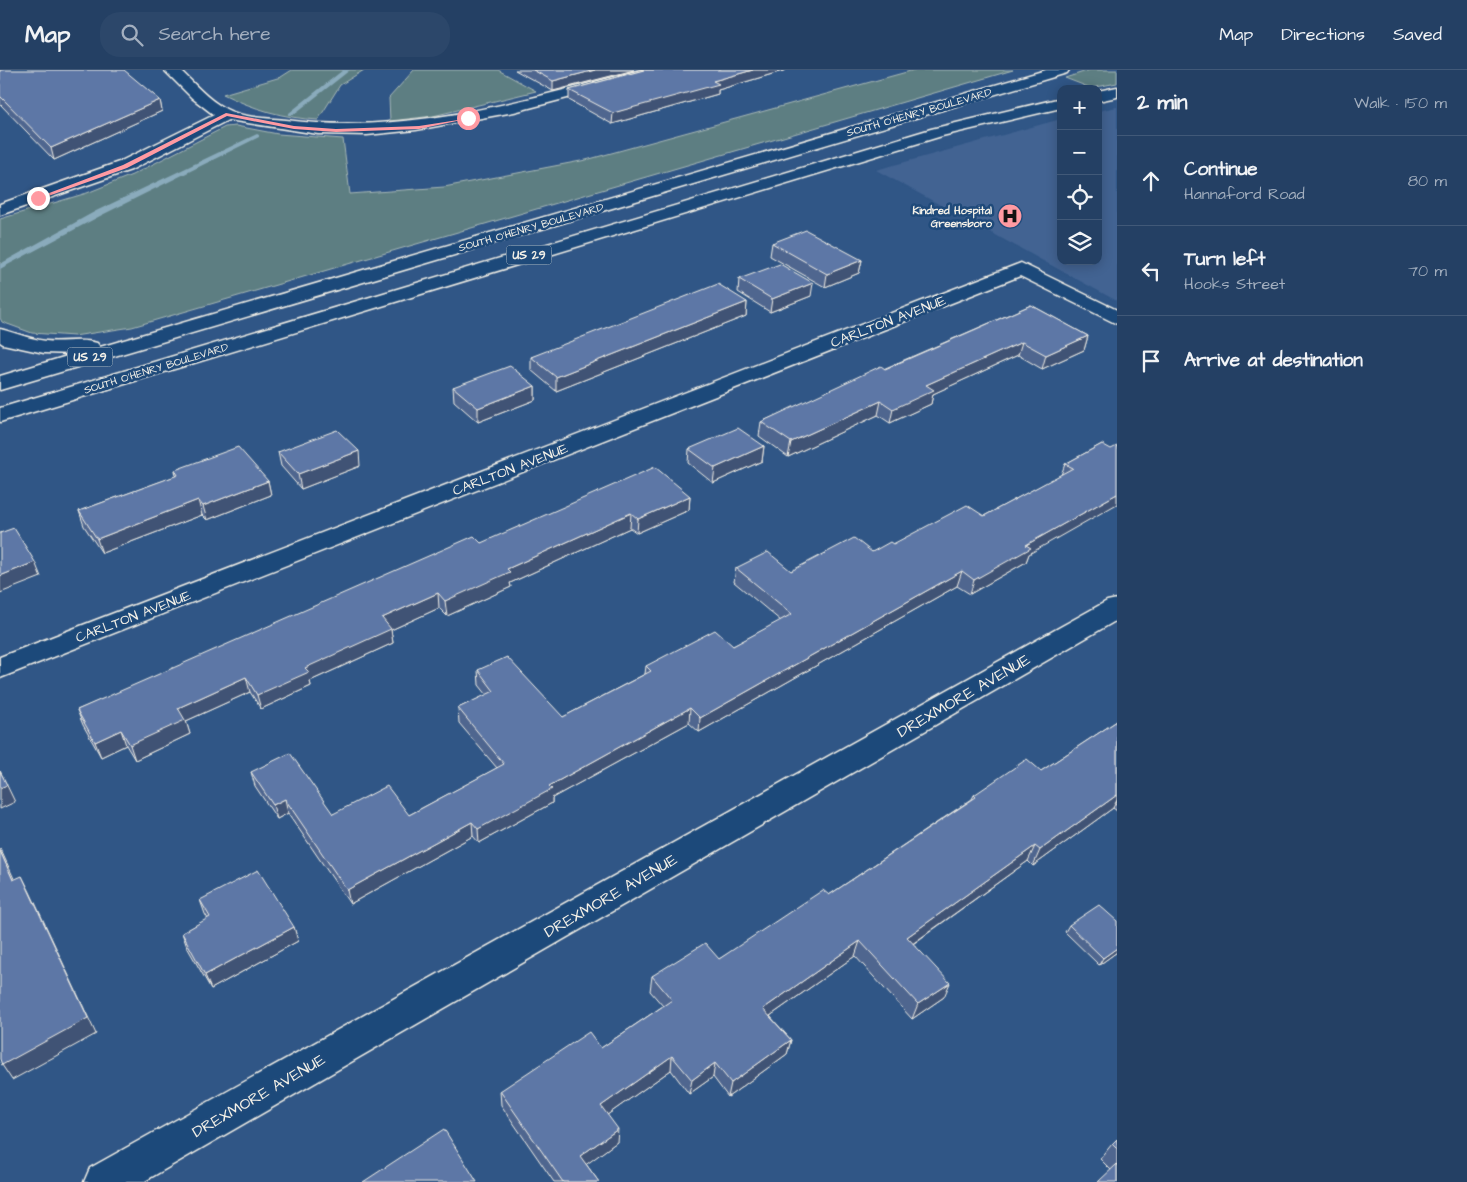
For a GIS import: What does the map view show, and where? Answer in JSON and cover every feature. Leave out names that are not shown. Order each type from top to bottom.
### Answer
[{"type":"main road","points":[[171,70],[226,115],[302,128],[372,130],[419,127],[468,118],[658,70]]},
{"type":"main road","name":"SOUTH O'HENRY BOULEVARD","points":[[0,383],[1062,70]]},
{"type":"main road","points":[[1102,95],[1117,92]]},
{"type":"main road","name":"SOUTH O'HENRY BOULEVARD","points":[[0,415],[937,132],[1057,104]]},
{"type":"main road","points":[[0,210],[125,166],[226,115]]},
{"type":"main road","name":"CARLTON AVENUE","points":[[0,668],[1021,269],[1117,318]]},
{"type":"main road","points":[[0,335],[20,344],[60,350],[103,346],[180,331]]},
{"type":"main road","name":"DREXMORE AVENUE","points":[[104,1182],[1117,608]]},
{"type":"shaded area","name":"Kindred Hospital Greensboro","points":[[1117,107],[1117,301],[876,170],[1057,120],[1057,265],[1102,265],[1102,110]]},
{"type":"green space","points":[[292,70],[364,70],[340,85],[318,120],[269,112],[223,94],[281,77]]},
{"type":"green space","points":[[414,70],[498,70],[536,91],[433,116],[390,121],[389,98]]},
{"type":"green space","points":[[914,70],[1013,70],[132,327],[74,336],[32,333],[2,322],[0,318],[0,219],[87,193],[132,175],[225,127],[236,126],[278,134],[343,139],[350,194],[444,187],[586,160]]},
{"type":"green space","points":[[1090,70],[1117,70],[1117,83],[1102,86],[1083,85],[1065,78]]},
{"type":"building","points":[[0,70],[124,70],[160,100],[51,148],[0,96]]},
{"type":"building","points":[[533,70],[595,70],[553,81]]},
{"type":"building","points":[[644,70],[753,70],[713,81],[719,84],[613,113],[569,90]]},
{"type":"building","points":[[806,230],[862,260],[827,274],[772,243]]},
{"type":"building","points":[[780,264],[813,283],[772,299],[739,279]]},
{"type":"building","points":[[718,284],[747,302],[556,377],[531,357]]},
{"type":"building","points":[[1031,305],[1088,336],[1046,355],[1022,342],[926,385],[934,390],[893,409],[881,401],[791,442],[761,422],[881,366],[885,369]]},
{"type":"building","points":[[510,366],[535,386],[478,408],[453,387]]},
{"type":"building","points":[[738,428],[764,446],[715,468],[689,449]]},
{"type":"building","points":[[337,430],[359,451],[298,474],[278,452]]},
{"type":"building","points":[[1102,444],[1111,449],[1117,446],[1117,494],[1026,545],[1031,548],[974,580],[962,571],[700,718],[690,708],[549,786],[552,789],[478,829],[472,822],[347,890],[285,799],[273,805],[251,772],[290,753],[333,814],[387,786],[409,815],[504,764],[458,708],[494,691],[478,670],[507,657],[563,717],[651,671],[646,666],[715,630],[733,646],[792,614],[736,568],[768,552],[791,571],[854,538],[872,552],[890,542],[893,544],[967,505],[984,516],[1073,468],[1065,464]]},
{"type":"building","points":[[238,447],[268,481],[203,506],[198,500],[97,539],[79,511],[178,475],[175,470]]},
{"type":"building","points":[[655,467],[690,496],[638,519],[631,513],[507,569],[510,572],[445,601],[438,593],[382,618],[391,629],[305,668],[309,672],[257,695],[246,677],[178,708],[185,720],[130,745],[121,730],[95,742],[77,710],[474,536],[481,543]]},
{"type":"building","points":[[14,528],[35,562],[0,576],[0,533]]},
{"type":"building","points":[[1117,721],[1117,795],[1040,850],[1035,846],[907,937],[950,983],[918,1004],[860,941],[763,1009],[791,1040],[731,1083],[715,1063],[692,1080],[672,1056],[601,1106],[618,1129],[580,1156],[599,1182],[563,1182],[500,1091],[589,1032],[601,1048],[672,1000],[652,976],[705,943],[719,959],[823,890],[829,895],[976,797],[974,795],[1027,759],[1041,771]]},
{"type":"building","points":[[0,771],[7,785],[0,788]]},
{"type":"building","points":[[0,851],[13,880],[22,876],[88,1018],[2,1065],[0,1059]]},
{"type":"building","points":[[258,870],[294,927],[205,975],[182,933],[210,917],[200,900]]},
{"type":"building","points":[[1099,905],[1117,921],[1117,948],[1103,958],[1069,925]]},
{"type":"building","points":[[444,1129],[477,1182],[363,1182]]},
{"type":"building","points":[[1117,1139],[1117,1149],[1112,1144]]},
{"type":"building","points":[[1117,1164],[1117,1182],[1098,1182]]},
{"type":"waterway","points":[[291,114],[347,70]]},
{"type":"waterway","points":[[0,267],[99,213],[257,136]]},
{"type":"place","name":"Kindred Hospital Greensboro","points":[[1010,216]]},
{"type":"route","points":[[38,198],[125,166],[226,115],[294,128],[336,130],[381,130],[419,127],[468,118]]}]
